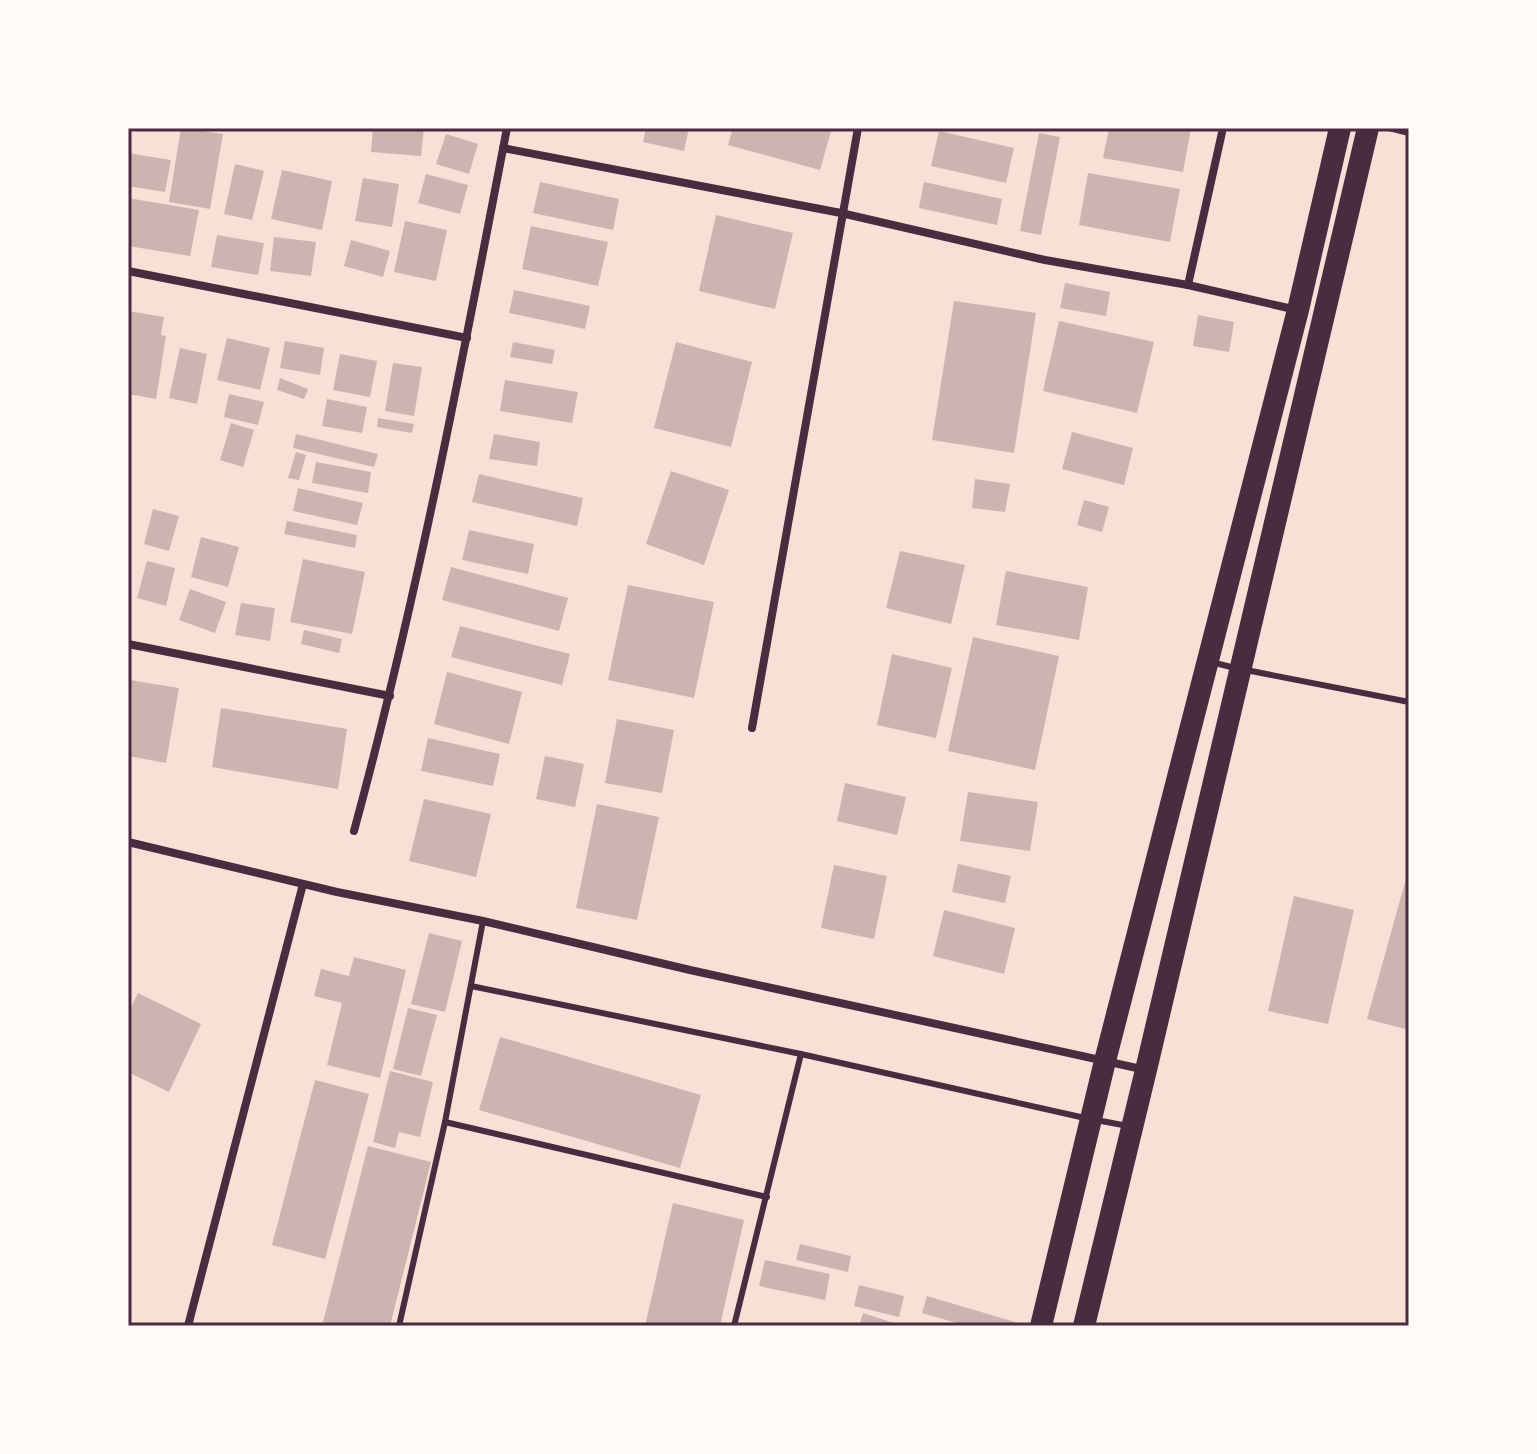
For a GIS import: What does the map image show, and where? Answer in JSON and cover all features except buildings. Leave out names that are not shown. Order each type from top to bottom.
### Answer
[{"type":"highway","points":[[1041,1326],[1105,1061],[1298,310],[1340,128]]},
{"type":"highway","points":[[1084,1326],[1368,128]]},
{"type":"street","points":[[354,831],[390,696],[467,338],[507,128]]},
{"type":"street","points":[[752,728],[858,128]]},
{"type":"street","points":[[1188,285],[1223,128]]},
{"type":"street","points":[[503,148],[841,213],[1045,260],[1188,285],[1298,310]]},
{"type":"street","points":[[128,271],[467,338]]},
{"type":"street","points":[[128,644],[390,696]]},
{"type":"street","points":[[128,842],[303,884],[483,921],[706,974],[1146,1070]]},
{"type":"street","points":[[188,1326],[303,884]]},
{"type":"lane","points":[[1389,128],[1409,133]]},
{"type":"lane","points":[[1208,661],[1409,702]]},
{"type":"lane","points":[[399,1326],[445,1122],[483,921]]},
{"type":"lane","points":[[471,986],[1133,1127]]},
{"type":"lane","points":[[734,1326],[801,1054]]},
{"type":"lane","points":[[445,1122],[767,1197]]}]
